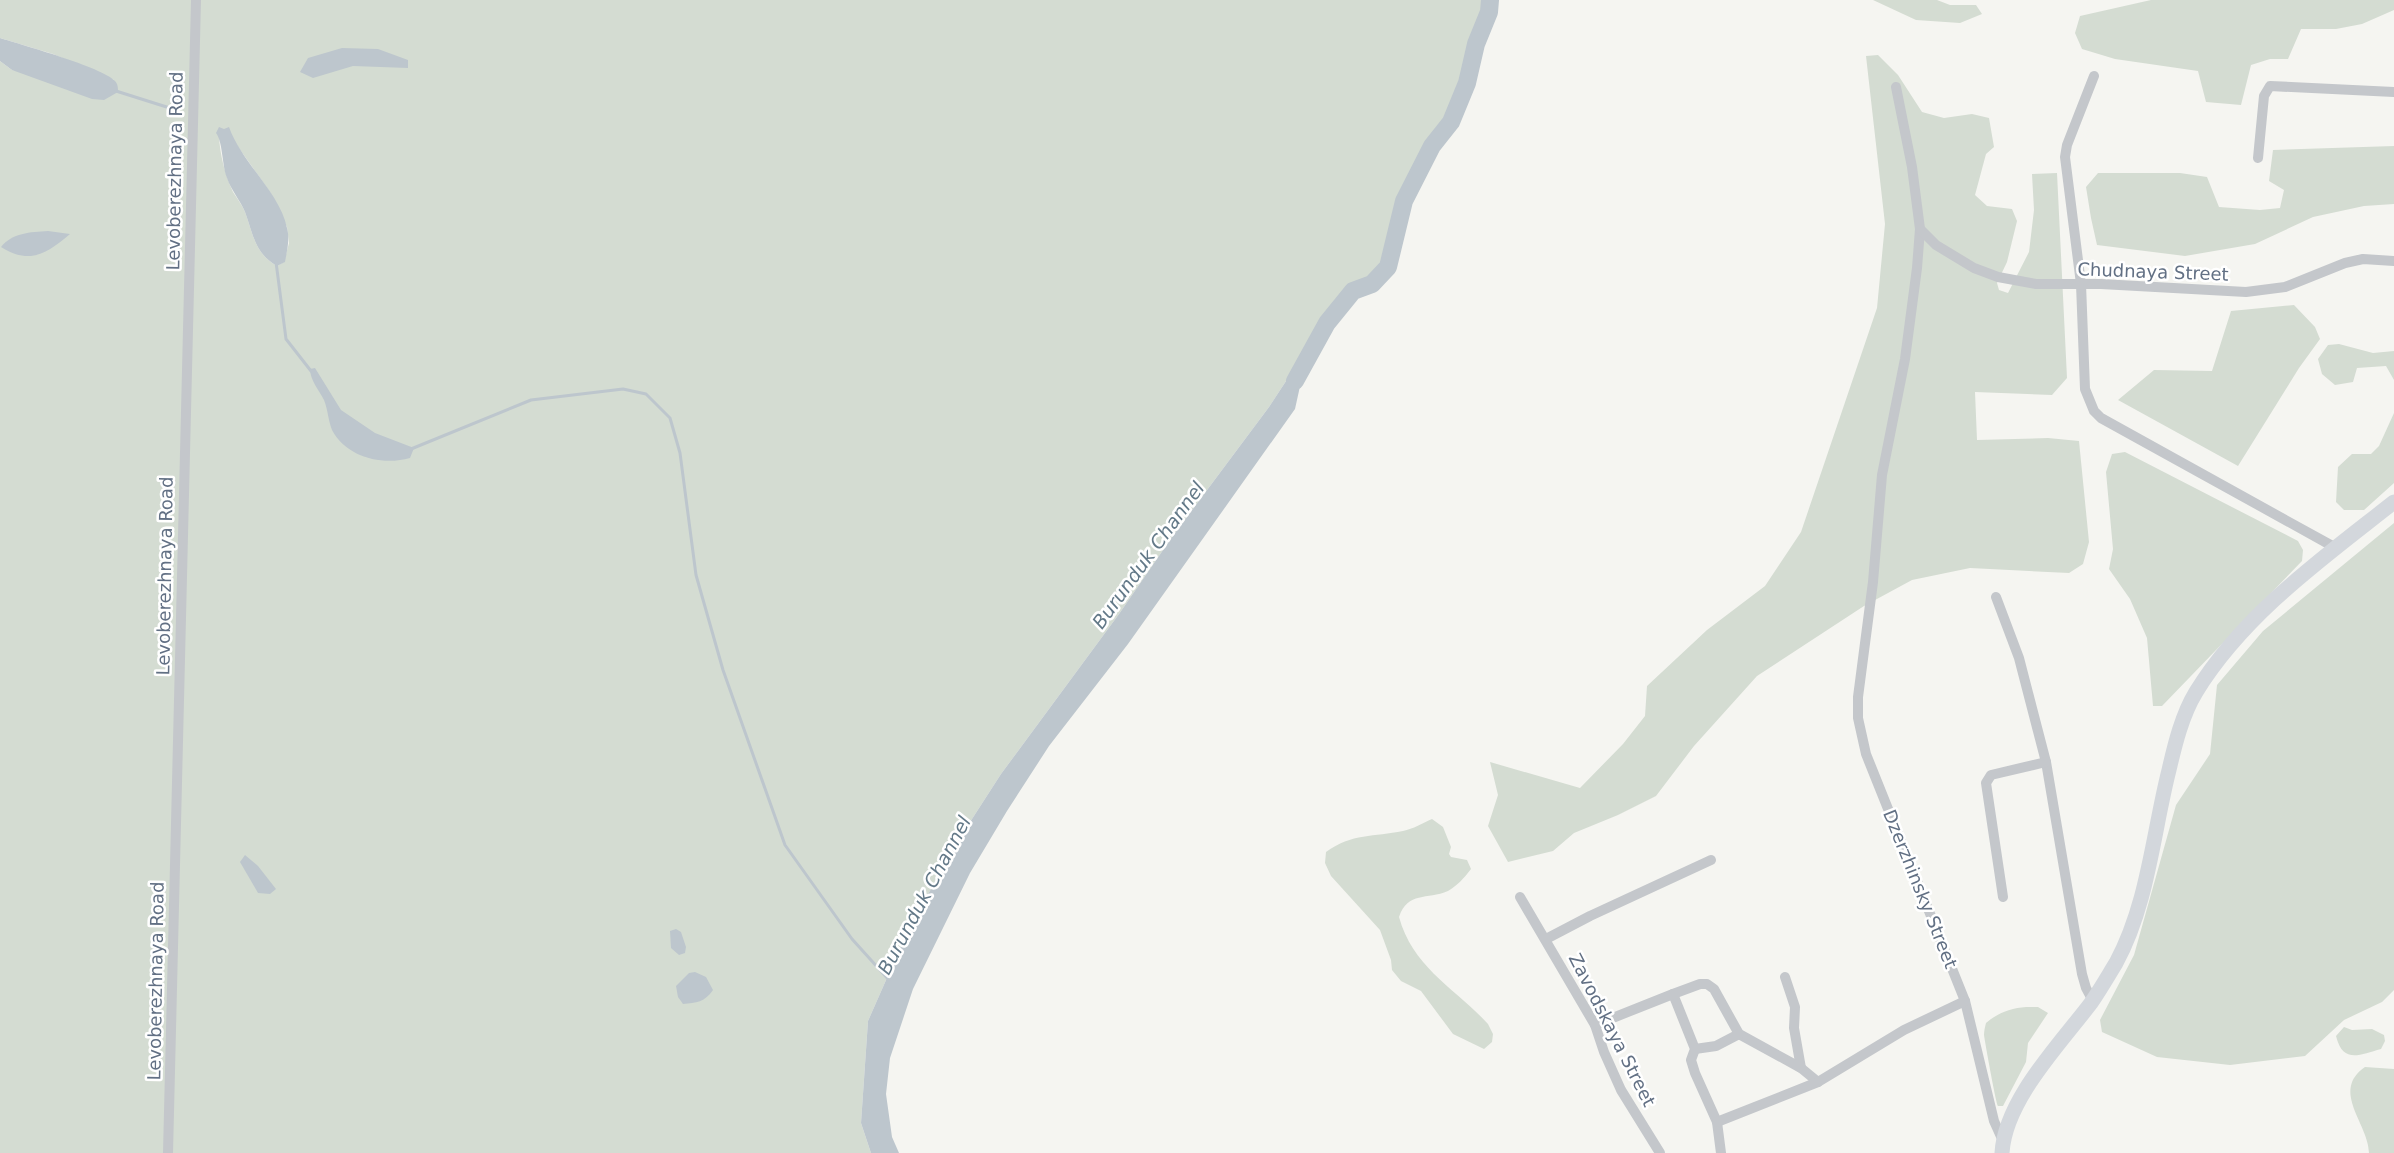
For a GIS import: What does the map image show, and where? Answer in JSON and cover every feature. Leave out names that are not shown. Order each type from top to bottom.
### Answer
[{"type":"street","name":"Levoberezhnaya Road","points":[[168,1153],[196,0]]},
{"type":"street","points":[[2094,76],[2067,145],[2065,157],[2082,284],[2085,389],[2094,411],[2101,418],[2336,548]]},
{"type":"street","points":[[2258,158],[2264,96],[2270,86],[2394,92]]},
{"type":"street","name":"Dzerzhinsky Street","points":[[1896,87],[1912,167],[1920,229],[1918,268],[1905,359],[1882,475],[1868,623],[1858,697],[1861,738],[1965,1000],[2002,1147]]},
{"type":"street","name":"Chudnaya Street","points":[[1920,229],[1954,257],[1998,277],[2036,284],[2082,284],[2246,292],[2285,286],[2345,263],[2363,259],[2394,261]]},
{"type":"street","points":[[2002,1147],[2019,1101],[2042,1064],[2093,1000],[2116,962],[2130,932],[2139,905],[2169,769],[2183,721],[2195,693],[2243,631],[2336,548],[2394,502]]},
{"type":"street","points":[[1996,597],[2019,658],[2046,762],[2082,974],[2086,988],[2093,1000]]},
{"type":"street","points":[[2004,897],[1986,783],[1991,775],[2046,762]]},
{"type":"street","points":[[1546,939],[1590,916],[1711,860]]},
{"type":"street","name":"Zavodskaya Street","points":[[1520,897],[1531,919],[1546,939],[1595,1025],[1604,1052],[1621,1090],[1660,1153]]},
{"type":"street","points":[[1785,977],[1794,1007],[1794,1028],[1801,1068]]},
{"type":"street","points":[[1595,1025],[1700,984],[1707,984],[1714,989],[1739,1034],[1801,1068],[1818,1082]]},
{"type":"street","points":[[1673,994],[1695,1049],[1691,1060],[1717,1122],[1721,1153]]},
{"type":"street","points":[[1717,1122],[1818,1082],[1904,1030],[1965,1000]]},
{"type":"street","points":[[1695,1049],[1716,1046],[1739,1034]]},
{"type":"shaded area","points":[[0,0],[1490,0],[1489,12],[1476,44],[1467,83],[1451,122],[1432,146],[1404,201],[1388,267],[1372,284],[1353,291],[1327,323],[1306,359],[1288,378],[1269,407],[1172,537],[1119,614],[1001,774],[952,850],[905,937],[868,1021],[861,1123],[871,1153],[0,1153],[0,61],[12,70],[114,80],[53,54],[0,38]],"holes":[[[219,136],[234,141],[270,192],[287,227],[289,243],[284,262],[277,266],[263,255],[255,242],[245,212],[233,192],[228,179],[222,158]]]},
{"type":"shaded area","points":[[1873,0],[1937,0],[1950,5],[1976,5],[1982,14],[1960,23],[1916,20]]},
{"type":"shaded area","points":[[2151,0],[2394,0],[2394,10],[2362,24],[2336,29],[2301,29],[2288,59],[2270,59],[2251,65],[2241,105],[2206,102],[2198,71],[2115,59],[2082,49],[2075,33],[2080,16]]},
{"type":"shaded area","points":[[0,38],[95,69],[115,81],[118,92],[104,100],[92,99],[12,70],[0,61]]},
{"type":"shaded area","points":[[342,48],[378,49],[408,60],[408,68],[353,66],[313,78],[300,72],[308,58]]},
{"type":"shaded area","points":[[1878,55],[1898,75],[1922,112],[1944,118],[1972,114],[1989,118],[1994,147],[1986,154],[1975,195],[1987,206],[2012,209],[2017,221],[2007,262],[1997,283],[1999,290],[2008,293],[2029,252],[2034,210],[2032,174],[2057,173],[2067,378],[2052,395],[1975,392],[1977,440],[2048,438],[2079,441],[2089,542],[2083,564],[2069,573],[1970,568],[1912,580],[1864,606],[1757,676],[1694,746],[1656,796],[1618,815],[1574,833],[1553,851],[1508,862],[1488,826],[1498,795],[1490,762],[1580,788],[1623,744],[1645,716],[1647,686],[1707,630],[1765,586],[1801,532],[1877,308],[1885,224],[1866,56]]},
{"type":"shaded area","points":[[219,127],[224,129],[229,127],[235,140],[269,190],[283,215],[288,232],[288,245],[285,262],[277,266],[263,255],[255,242],[245,212],[225,173],[220,142],[216,133]]},
{"type":"shaded area","points":[[2394,146],[2394,204],[2364,206],[2313,217],[2255,244],[2185,256],[2097,245],[2086,187],[2098,173],[2180,173],[2207,177],[2219,207],[2260,210],[2280,208],[2284,190],[2269,181],[2273,150]]},
{"type":"shaded area","points":[[48,231],[70,234],[53,247],[37,255],[21,255],[1,247],[5,242],[16,236]]},
{"type":"shaded area","points":[[2294,305],[2315,327],[2320,339],[2299,368],[2238,466],[2118,400],[2154,370],[2212,371],[2231,311]]},
{"type":"shaded area","points":[[2339,344],[2373,353],[2394,351],[2394,380],[2386,366],[2357,368],[2353,382],[2335,385],[2322,374],[2318,359],[2328,345]]},
{"type":"shaded area","points":[[1306,359],[1295,409],[1128,644],[1049,746],[970,873],[913,989],[890,1058],[886,1094],[892,1137],[899,1153],[871,1153],[861,1123],[868,1021],[905,937],[952,850],[1001,774],[1119,614],[1172,537],[1269,407],[1288,378]]},
{"type":"shaded area","points":[[315,368],[341,410],[375,433],[414,448],[410,458],[388,461],[377,460],[355,453],[346,447],[332,430],[324,400],[311,377],[310,369]]},
{"type":"shaded area","points":[[2394,413],[2394,483],[2364,510],[2344,510],[2336,502],[2338,467],[2352,454],[2371,454],[2379,446]]},
{"type":"shaded area","points":[[2125,452],[2298,541],[2303,550],[2302,561],[2162,706],[2153,706],[2147,638],[2130,599],[2109,569],[2113,549],[2106,472],[2112,454]]},
{"type":"shaded area","points":[[2394,523],[2394,990],[2382,1002],[2344,1020],[2305,1056],[2230,1065],[2157,1057],[2102,1032],[2100,1020],[2134,955],[2176,805],[2210,754],[2217,685],[2263,631]]},
{"type":"shaded area","points":[[1432,819],[1443,827],[1451,847],[1449,854],[1451,857],[1467,860],[1471,869],[1461,881],[1448,891],[1419,898],[1408,903],[1399,917],[1405,935],[1425,964],[1488,1024],[1493,1034],[1492,1042],[1484,1049],[1453,1034],[1421,991],[1401,981],[1392,970],[1391,960],[1380,930],[1331,876],[1325,863],[1326,852],[1345,842],[1407,830]]},
{"type":"shaded area","points":[[245,855],[258,866],[276,889],[270,894],[258,893],[240,862]]},
{"type":"shaded area","points":[[676,929],[681,932],[686,947],[685,953],[679,955],[671,948],[670,931]]},
{"type":"shaded area","points":[[695,972],[706,977],[713,990],[700,1001],[683,1004],[678,997],[676,986],[689,973]]},
{"type":"shaded area","points":[[2026,1007],[2038,1007],[2048,1013],[2028,1043],[2026,1062],[2003,1106],[1998,1106],[1984,1030],[1986,1023],[1995,1016]]},
{"type":"shaded area","points":[[2344,1027],[2352,1030],[2372,1029],[2384,1035],[2385,1041],[2381,1049],[2359,1055],[2348,1054],[2339,1045],[2336,1036]]},
{"type":"shaded area","points":[[2365,1067],[2394,1069],[2394,1153],[2369,1153],[2351,1097],[2351,1086],[2355,1076]]},
{"type":"waterway","name":"Burunduk Channel","points":[[1295,381],[1327,323],[1353,291],[1372,284],[1388,267],[1404,201],[1432,146],[1451,122],[1467,83],[1476,44],[1489,12],[1490,0]]},
{"type":"waterway","points":[[116,91],[173,109]]},
{"type":"waterway","points":[[276,262],[286,339],[311,371]]},
{"type":"waterway","points":[[411,449],[531,400],[623,389],[646,394],[670,418],[680,453],[696,575],[723,670],[785,845],[852,939],[889,980]]}]
